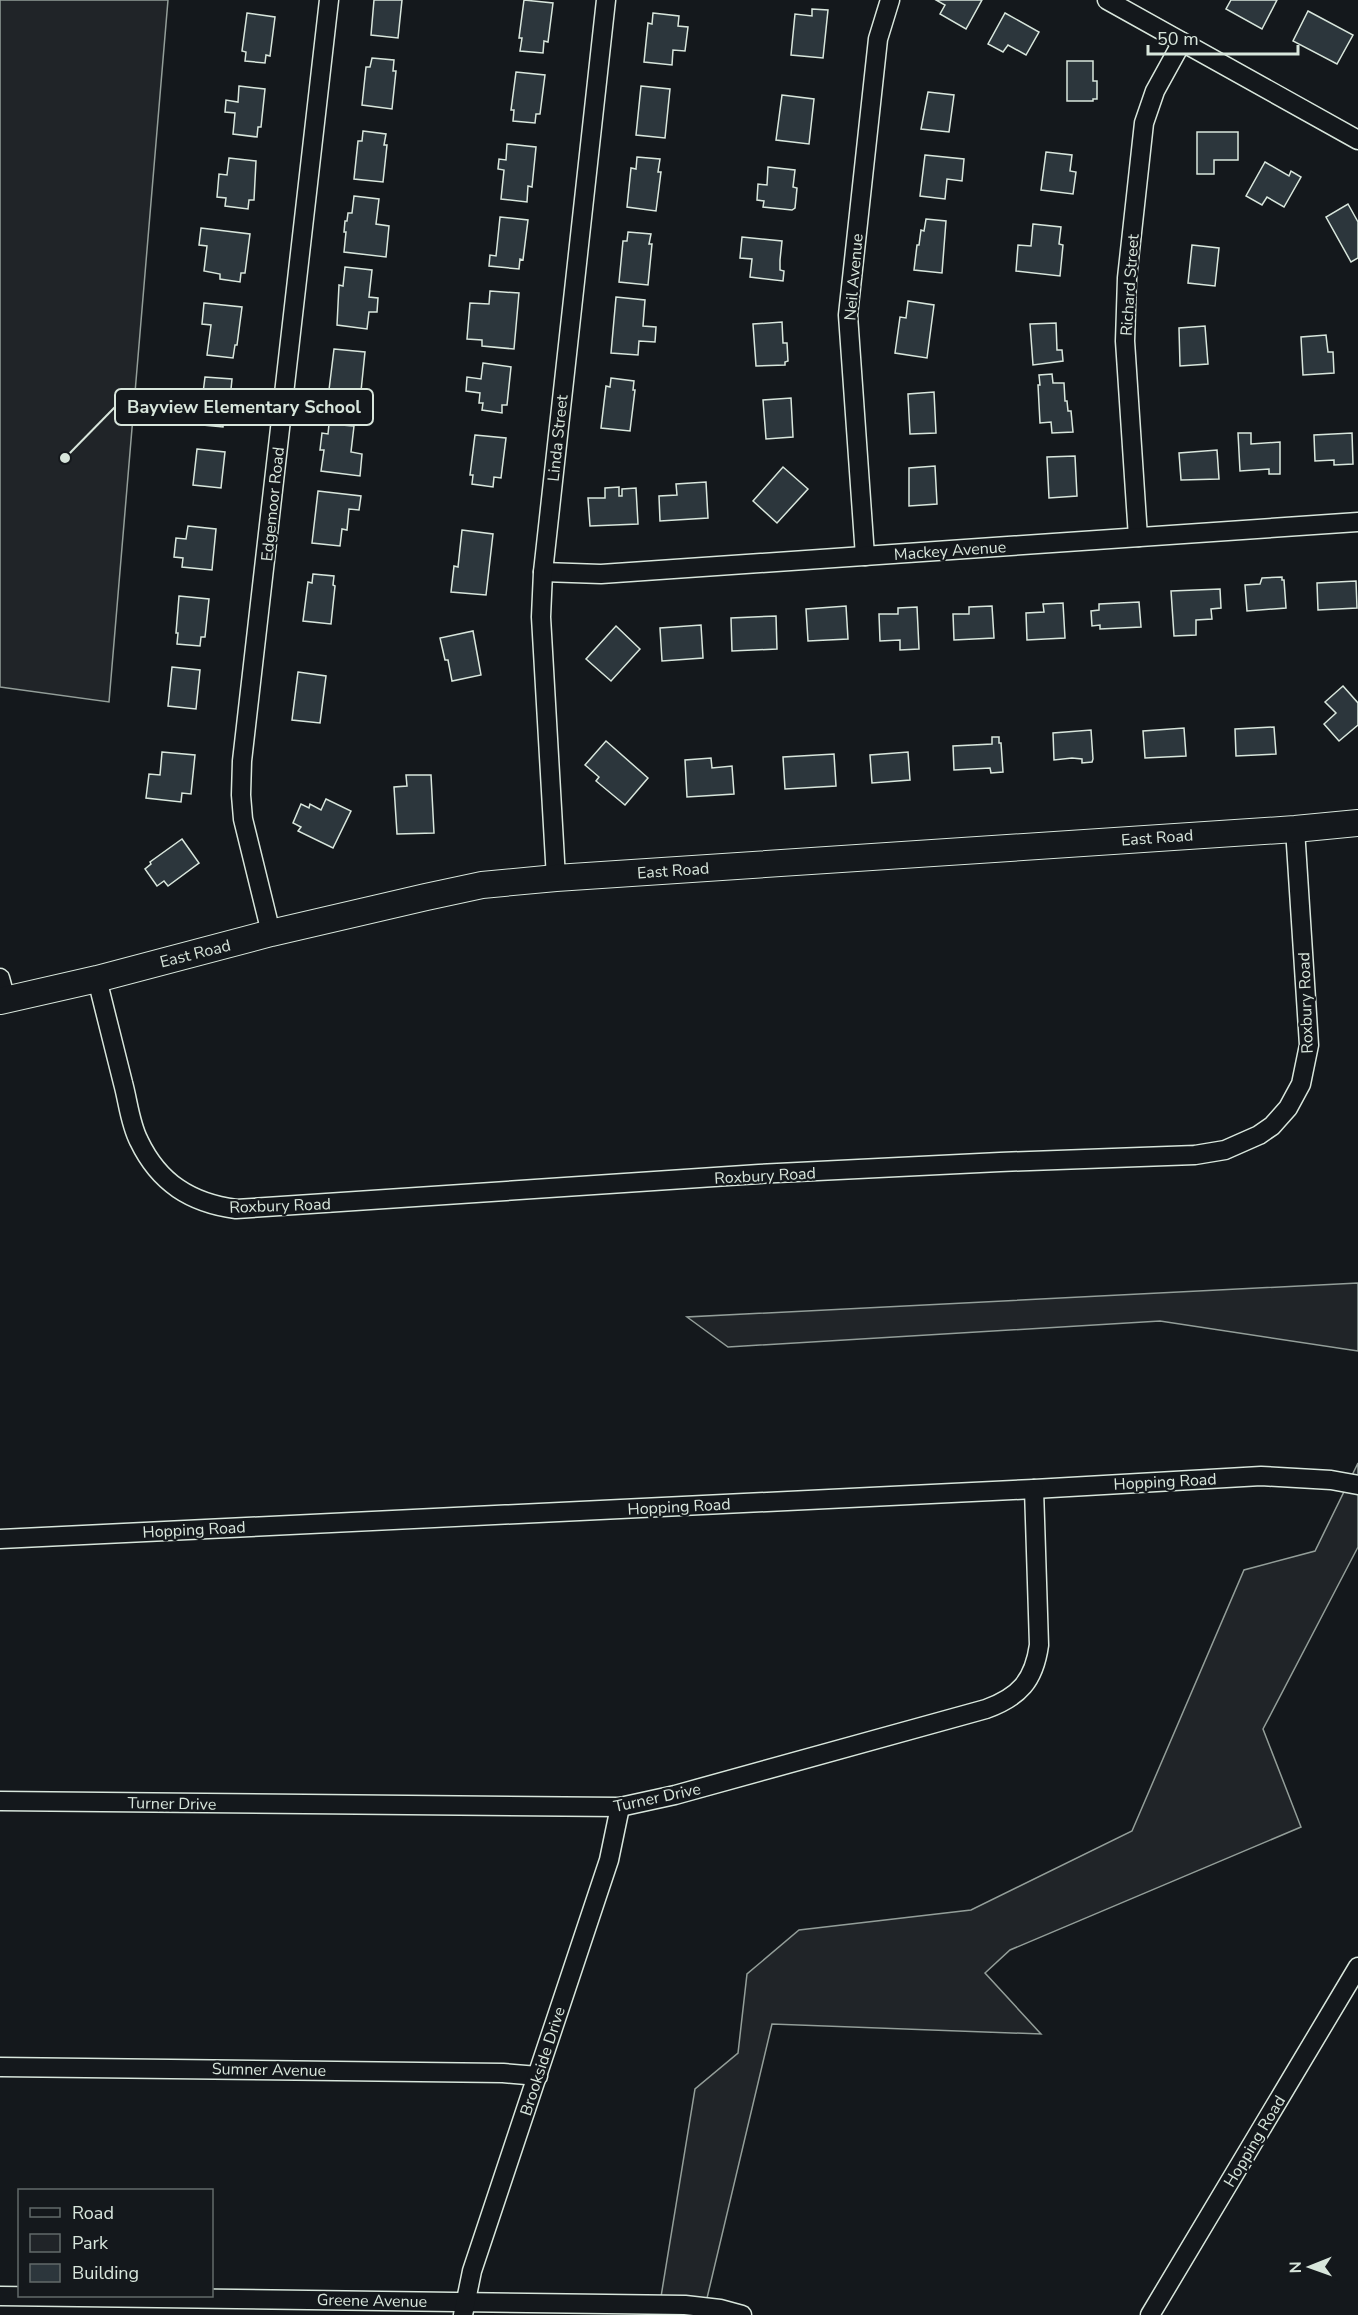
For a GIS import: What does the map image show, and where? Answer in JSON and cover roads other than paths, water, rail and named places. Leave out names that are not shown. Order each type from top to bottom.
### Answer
[{"type":"street","name":"Edgemoor Road","points":[[272,933],[243,819],[242,761],[329,0]]},
{"type":"street","name":"Linda Street","points":[[556,878],[541,617],[543,572],[606,0]]},
{"type":"street","name":"Neil Avenue","points":[[865,556],[848,315],[878,39],[890,0]]},
{"type":"street","points":[[1107,0],[1358,140]]},
{"type":"street","name":"Richard Street","points":[[1138,537],[1125,340],[1127,278],[1144,123],[1155,91],[1182,42]]},
{"type":"street","name":"Mackey Avenue","points":[[543,572],[601,574],[1358,522]]},
{"type":"street","name":"East Road","points":[[2,993],[97,979],[272,933],[482,885],[1358,823]]},
{"type":"street","name":"Roxbury Road","points":[[97,979],[138,1139],[152,1163],[168,1180],[189,1196],[213,1206],[248,1209],[759,1174],[1194,1155],[1226,1150],[1272,1126],[1288,1108],[1301,1084],[1309,1045],[1295,829]]},
{"type":"street","name":"Hopping Road","points":[[0,1539],[1269,1476],[1331,1480],[1358,1485]]},
{"type":"street","name":"Turner Drive","points":[[0,1801],[620,1807],[675,1795],[986,1709],[1012,1697],[1032,1674],[1037,1661],[1039,1645],[1034,1489]]},
{"type":"street","name":"Brookside Drive","points":[[464,2308],[472,2271],[609,1860],[620,1807]]},
{"type":"street","name":"Hopping Road","points":[[1150,2315],[1358,1967]]},
{"type":"street","name":"Sumner Avenue","points":[[0,2067],[503,2073],[538,2076]]},
{"type":"street","name":"Greene Avenue","points":[[0,2296],[18,2296]]},
{"type":"street","name":"Greene Avenue","points":[[39,2297],[464,2308],[685,2305],[720,2309],[742,2315]]},
{"type":"place","name":"Bayview Elementary School","points":[[65,458]]}]
